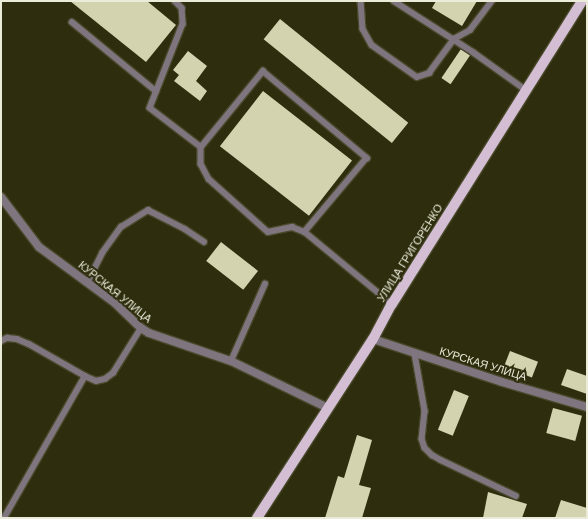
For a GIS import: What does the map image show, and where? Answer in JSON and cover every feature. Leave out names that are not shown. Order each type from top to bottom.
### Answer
[{"type":"main road","name":"УЛИЦА ГРИГОРЕНКО","points":[[257,518],[373,339],[392,304],[582,1]]},
{"type":"street","name":"КУРСКАЯ УЛИЦА","points":[[1,197],[39,247],[115,303],[148,333],[231,361],[328,408]]},
{"type":"street","name":"КУРСКАЯ УЛИЦА","points":[[373,339],[415,354],[587,407]]},
{"type":"lane","points":[[175,1],[182,8],[183,24],[150,108],[201,147]]},
{"type":"lane","points":[[361,1],[363,29],[372,45],[417,77],[429,73],[454,40],[470,30],[492,1]]},
{"type":"lane","points":[[394,1],[403,3],[526,90]]},
{"type":"lane","points":[[72,22],[156,91]]},
{"type":"lane","points":[[305,232],[367,158],[263,71],[201,147],[201,164],[209,179],[268,232],[292,227],[305,232],[392,304]]},
{"type":"lane","points":[[87,283],[102,253],[121,227],[148,210],[186,229],[204,242]]},
{"type":"lane","points":[[231,361],[265,284]]},
{"type":"lane","points":[[1,341],[7,338],[17,339],[29,344],[96,381],[104,379],[113,373],[141,328]]},
{"type":"lane","points":[[415,354],[425,412],[422,439],[425,448],[432,455],[441,460],[516,496]]},
{"type":"lane","points":[[4,518],[85,376]]},
{"type":"building","points":[[70,1],[147,1],[176,25],[146,62]]},
{"type":"building","points":[[436,1],[477,1],[462,26],[432,8]]},
{"type":"building","points":[[280,19],[408,123],[392,143],[264,39]]},
{"type":"building","points":[[461,49],[470,55],[451,84],[441,78]]},
{"type":"building","points":[[188,51],[207,66],[196,81],[207,91],[200,101],[174,81],[179,75],[173,70]]},
{"type":"building","points":[[263,91],[352,161],[309,216],[220,146]]},
{"type":"building","points":[[221,242],[258,271],[243,290],[206,261]]},
{"type":"building","points":[[510,351],[538,362],[532,378],[504,367]]},
{"type":"building","points":[[567,369],[587,376],[587,394],[561,385]]},
{"type":"building","points":[[454,390],[469,396],[453,436],[438,430]]},
{"type":"building","points":[[553,408],[582,416],[575,441],[546,433]]},
{"type":"building","points":[[357,435],[372,440],[359,485],[371,488],[362,518],[325,518],[338,476],[344,478]]},
{"type":"building","points":[[488,492],[527,504],[522,518],[483,518]]},
{"type":"building","points":[[561,500],[587,508],[587,518],[555,518]]}]
